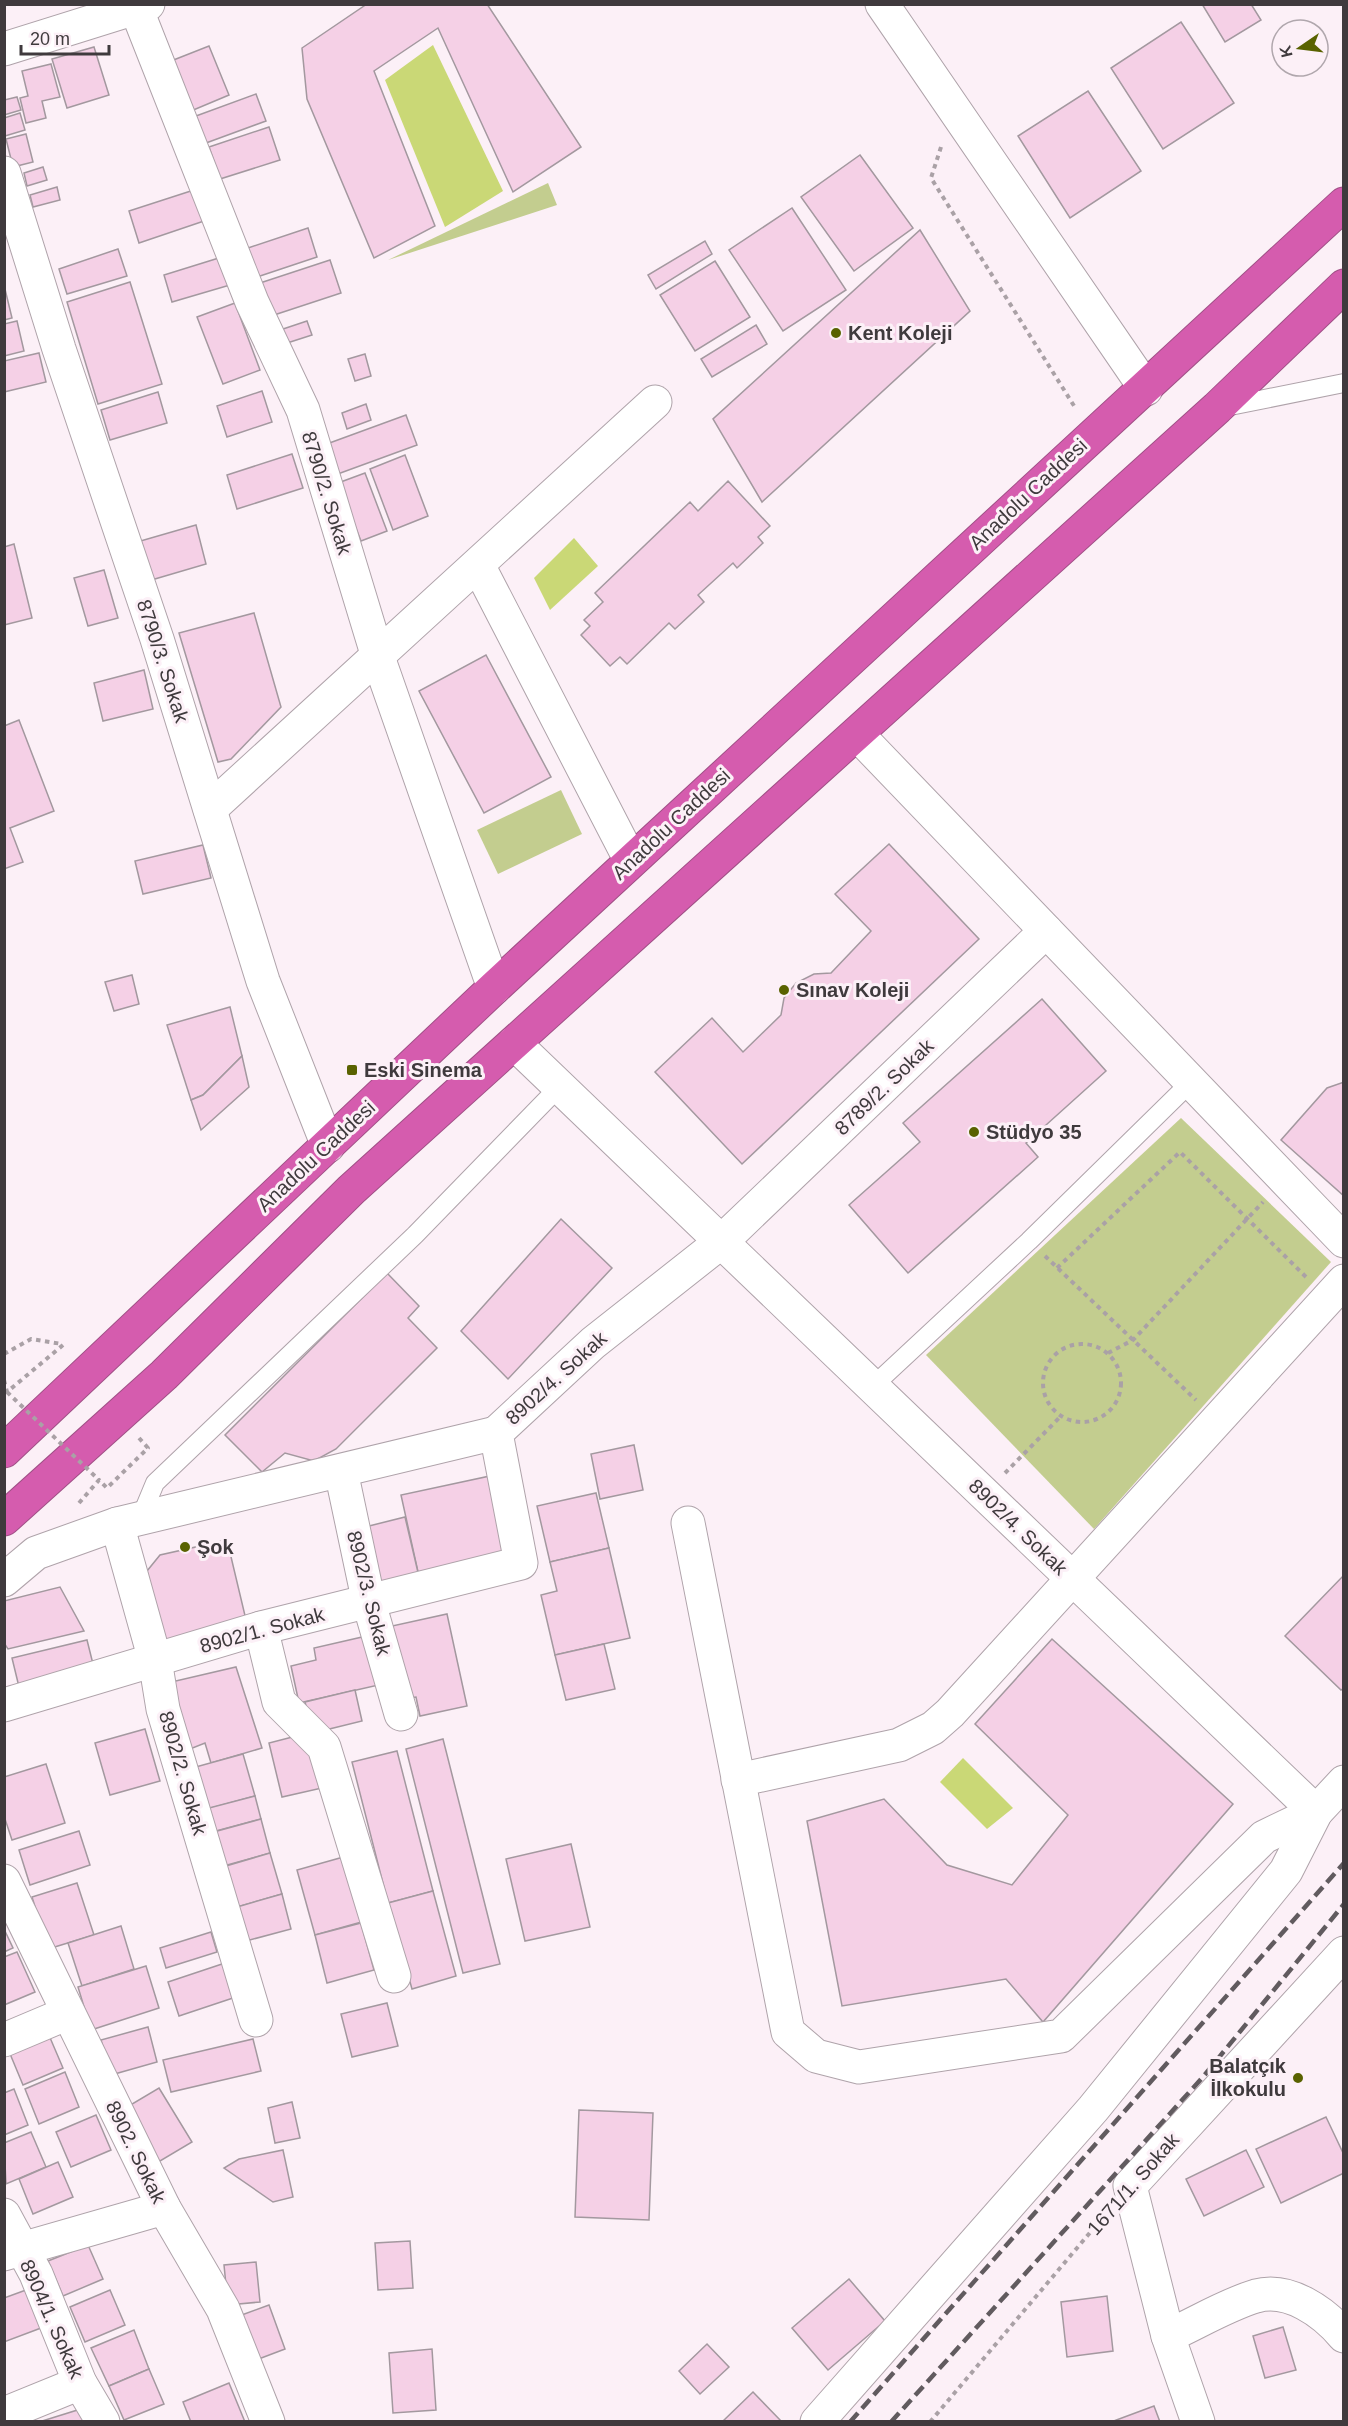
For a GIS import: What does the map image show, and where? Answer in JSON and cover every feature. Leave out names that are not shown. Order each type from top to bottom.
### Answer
[{"type":"highway","name":"Anadolu Caddesi","points":[[4,1451],[631,861],[1092,435],[1146,389],[1344,204]]},
{"type":"highway","points":[[4,1519],[164,1375],[351,1190],[1217,408],[1344,286]]},
{"type":"highway","points":[[4,1437],[79,1382]]},
{"type":"street","points":[[882,4],[1146,389]]},
{"type":"street","points":[[4,49],[142,6]]},
{"type":"street","name":"8790/2. Sokak","points":[[142,6],[252,302],[303,410],[378,657],[495,988]]},
{"type":"street","name":"8790/3. Sokak","points":[[4,173],[59,349],[157,639],[263,981],[328,1146]]},
{"type":"street","points":[[210,809],[655,402]]},
{"type":"street","points":[[478,565],[631,861]]},
{"type":"street","points":[[857,734],[1344,1241]]},
{"type":"street","name":"8789/2. Sokak","points":[[721,1242],[1046,931]]},
{"type":"street","name":"8902/4. Sokak","points":[[514,1043],[1316,1812]]},
{"type":"street","name":"8902/4. Sokak","points":[[521,1563],[496,1433],[593,1343],[721,1242]]},
{"type":"street","points":[[738,1780],[899,1745],[933,1728],[1335,1290]]},
{"type":"street","points":[[4,1580],[36,1553],[128,1521],[496,1433]]},
{"type":"street","name":"8902/3. Sokak","points":[[340,1471],[369,1603],[401,1714]]},
{"type":"street","name":"8902/2. Sokak","points":[[128,1521],[163,1709],[256,2020]]},
{"type":"street","points":[[688,1522],[788,2032],[816,2056],[859,2067],[1061,2036],[1264,1837],[1316,1812]]},
{"type":"street","name":"8902/1. Sokak","points":[[4,1705],[261,1628],[369,1603],[521,1563]]},
{"type":"street","points":[[261,1628],[279,1702],[324,1747],[394,1976]]},
{"type":"street","points":[[817,2421],[1100,2100],[1286,1871],[1316,1812],[1344,1782]]},
{"type":"street","name":"8902. Sokak","points":[[4,1881],[164,2208],[223,2308],[268,2421]]},
{"type":"street","name":"1671/1. Sokak","points":[[1130,2186],[1344,1953]]},
{"type":"street","points":[[4,2040],[68,2013]]},
{"type":"street","points":[[1130,2186],[1168,2336],[1198,2421]]},
{"type":"street","points":[[13,2251],[164,2208]]},
{"type":"street","name":"8904/1. Sokak","points":[[4,2215],[13,2251],[36,2274],[80,2383],[103,2421]]},
{"type":"street","points":[[1168,2336],[1258,2295],[1293,2297],[1330,2319],[1344,2336]]},
{"type":"street","points":[[4,2414],[80,2383]]},
{"type":"lane","points":[[1217,408],[1344,383]]},
{"type":"lane","points":[[872,1387],[1029,1241],[1191,1082]]},
{"type":"lane","points":[[128,1521],[155,1483],[416,1235],[560,1087]]},
{"type":"path","points":[[954,109],[931,178],[1092,435]]},
{"type":"path","points":[[1057,1268],[1180,1152],[1248,1218],[1335,1290]]},
{"type":"path","points":[[1108,1353],[1133,1340],[1284,1179]]},
{"type":"path","points":[[1029,1241],[1217,1419]]},
{"type":"path","points":[[4,1354],[31,1339],[63,1345],[7,1392]]},
{"type":"path","points":[[1077,1345],[1097,1346],[1108,1353],[1116,1364],[1121,1390],[1116,1403],[1096,1419],[1072,1421],[1061,1416],[1052,1407],[1044,1390],[1045,1372],[1050,1360],[1058,1352],[1077,1345]]},
{"type":"path","points":[[4,1380],[7,1392],[99,1480]]},
{"type":"path","points":[[984,1495],[1061,1416]]},
{"type":"path","name":"1671/1. Sokak","points":[[930,2421],[1130,2186]]},
{"type":"shaded area","points":[[433,45],[503,191],[445,227],[385,80]]},
{"type":"shaded area","points":[[548,183],[557,205],[388,260]]},
{"type":"shaded area","points":[[574,538],[598,566],[550,610],[534,578]]},
{"type":"shaded area","points":[[561,790],[582,834],[498,874],[477,830]]},
{"type":"shaded area","points":[[1181,1118],[1331,1262],[1094,1529],[926,1355]]},
{"type":"shaded area","points":[[963,1758],[1013,1808],[987,1829],[940,1782]]},
{"type":"building","points":[[367,4],[487,4],[581,147],[513,192],[438,28],[374,71],[435,226],[374,258],[307,99],[302,48]]},
{"type":"building","points":[[1202,4],[1251,4],[1261,20],[1225,42]]},
{"type":"building","points":[[1181,22],[1234,103],[1163,149],[1111,68]]},
{"type":"building","points":[[209,46],[229,95],[191,111],[171,61]]},
{"type":"building","points":[[94,47],[109,95],[67,108],[52,59]]},
{"type":"building","points":[[51,64],[60,97],[42,101],[46,118],[26,123],[20,98],[28,96],[22,71]]},
{"type":"building","points":[[1088,91],[1141,171],[1070,218],[1018,136]]},
{"type":"building","points":[[256,94],[266,121],[206,143],[196,116]]},
{"type":"building","points":[[17,97],[21,110],[4,115],[4,100]]},
{"type":"building","points":[[20,113],[25,130],[5,136],[4,118]]},
{"type":"building","points":[[269,127],[280,160],[220,179],[209,147]]},
{"type":"building","points":[[26,134],[33,162],[13,167],[6,139]]},
{"type":"building","points":[[860,155],[913,228],[854,271],[801,197]]},
{"type":"building","points":[[43,167],[47,180],[27,186],[24,173]]},
{"type":"building","points":[[57,187],[60,200],[33,207],[30,195]]},
{"type":"building","points":[[197,189],[207,220],[139,243],[129,211]]},
{"type":"building","points":[[792,208],[846,290],[783,331],[729,250]]},
{"type":"building","points":[[308,228],[317,257],[257,277],[248,248]]},
{"type":"building","points":[[920,230],[970,311],[762,502],[713,419]]},
{"type":"building","points":[[705,241],[712,254],[656,289],[648,275]]},
{"type":"building","points":[[118,249],[127,276],[67,294],[59,269]]},
{"type":"building","points":[[222,257],[230,285],[172,302],[164,275]]},
{"type":"building","points":[[330,260],[341,293],[271,316],[260,283]]},
{"type":"building","points":[[715,261],[750,317],[695,351],[660,295]]},
{"type":"building","points":[[130,282],[162,384],[98,404],[67,302]]},
{"type":"building","points":[[4,285],[12,318],[4,320]]},
{"type":"building","points":[[235,303],[260,370],[223,384],[197,317]]},
{"type":"building","points":[[17,321],[24,351],[4,356],[4,324]]},
{"type":"building","points":[[307,321],[312,335],[284,344],[280,330]]},
{"type":"building","points":[[756,325],[767,344],[712,377],[701,359]]},
{"type":"building","points":[[39,353],[46,382],[4,392],[4,361]]},
{"type":"building","points":[[365,354],[371,376],[355,381],[348,359]]},
{"type":"building","points":[[262,391],[272,422],[227,437],[217,406]]},
{"type":"building","points":[[158,392],[167,423],[110,440],[101,410]]},
{"type":"building","points":[[366,404],[371,420],[347,429],[342,413]]},
{"type":"building","points":[[406,415],[417,445],[335,475],[324,445]]},
{"type":"building","points":[[292,454],[303,488],[237,509],[227,475]]},
{"type":"building","points":[[405,455],[428,516],[393,530],[370,469]]},
{"type":"building","points":[[365,473],[387,531],[361,541],[338,483]]},
{"type":"building","points":[[728,481],[770,526],[758,537],[763,543],[737,568],[733,563],[698,595],[704,602],[675,629],[669,623],[627,664],[620,657],[610,666],[581,635],[590,626],[584,620],[603,602],[595,593],[690,502],[698,511]]},
{"type":"building","points":[[196,525],[206,564],[148,581],[137,542]]},
{"type":"building","points":[[14,544],[32,618],[4,625],[4,547]]},
{"type":"building","points":[[104,570],[118,618],[88,626],[74,578]]},
{"type":"building","points":[[254,613],[281,707],[231,759],[218,762],[179,633]]},
{"type":"building","points":[[486,655],[551,777],[484,813],[419,691]]},
{"type":"building","points":[[144,670],[153,709],[103,721],[94,683]]},
{"type":"building","points":[[19,720],[54,811],[10,828],[23,862],[4,869],[4,726]]},
{"type":"building","points":[[889,844],[979,939],[742,1164],[655,1072],[712,1018],[743,1052],[781,1015],[784,998],[796,983],[814,974],[831,973],[871,931],[835,894]]},
{"type":"building","points":[[203,845],[211,878],[143,894],[135,861]]},
{"type":"building","points":[[132,975],[139,1004],[114,1011],[105,982]]},
{"type":"building","name":"Stüdyo 35","points":[[1042,999],[1106,1071],[1026,1143],[1038,1157],[908,1273],[849,1205],[920,1142],[903,1123]]},
{"type":"building","points":[[230,1007],[242,1056],[203,1095],[191,1100],[167,1025]]},
{"type":"building","points":[[242,1056],[249,1087],[201,1130],[191,1100],[203,1095]]},
{"type":"building","points":[[1344,1082],[1344,1196],[1281,1140],[1327,1088]]},
{"type":"building","points":[[561,1219],[612,1268],[508,1379],[461,1331]]},
{"type":"building","points":[[387,1273],[419,1306],[408,1318],[437,1348],[336,1449],[314,1461],[285,1453],[262,1472],[225,1435]]},
{"type":"building","points":[[634,1445],[643,1490],[600,1499],[591,1454]]},
{"type":"building","points":[[490,1476],[508,1561],[420,1581],[401,1495]]},
{"type":"building","points":[[596,1493],[609,1548],[550,1562],[537,1506]]},
{"type":"building","points":[[405,1517],[420,1581],[381,1590],[365,1527]]},
{"type":"building","points":[[227,1540],[247,1624],[165,1649],[147,1571],[160,1555]]},
{"type":"building","points":[[609,1548],[630,1638],[555,1655],[541,1595],[557,1591],[550,1562]]},
{"type":"building","points":[[1344,1575],[1344,1688],[1341,1690],[1285,1636]]},
{"type":"building","points":[[60,1587],[84,1631],[8,1649],[4,1643],[4,1601]]},
{"type":"building","points":[[447,1614],[467,1706],[420,1716],[416,1697],[408,1698],[392,1626]]},
{"type":"building","points":[[371,1635],[383,1684],[299,1703],[291,1666],[316,1660],[314,1648]]},
{"type":"building","points":[[1052,1639],[1233,1804],[1043,2022],[1006,1979],[842,2006],[807,1821],[884,1799],[947,1865],[1012,1885],[1068,1815],[975,1724]]},
{"type":"building","points":[[87,1640],[95,1672],[20,1691],[12,1658]]},
{"type":"building","points":[[604,1644],[615,1689],[566,1700],[555,1655]]},
{"type":"building","points":[[236,1667],[262,1748],[211,1763],[205,1743],[185,1751],[167,1683]]},
{"type":"building","points":[[355,1690],[362,1721],[313,1733],[305,1702]]},
{"type":"building","points":[[145,1729],[160,1781],[110,1795],[95,1743]]},
{"type":"building","points":[[308,1733],[322,1788],[282,1797],[269,1743]]},
{"type":"building","points":[[443,1739],[500,1964],[463,1973],[406,1749]]},
{"type":"building","points":[[397,1751],[433,1891],[388,1903],[352,1762]]},
{"type":"building","points":[[243,1754],[255,1796],[204,1810],[192,1768]]},
{"type":"building","points":[[46,1764],[65,1823],[12,1840],[4,1816],[4,1777]]},
{"type":"building","points":[[255,1796],[261,1819],[216,1831],[209,1808]]},
{"type":"building","points":[[261,1819],[270,1853],[220,1867],[210,1833]]},
{"type":"building","points":[[79,1831],[90,1865],[30,1885],[19,1850]]},
{"type":"building","points":[[571,1844],[590,1927],[525,1941],[506,1859]]},
{"type":"building","points":[[270,1853],[282,1894],[237,1907],[226,1866]]},
{"type":"building","points":[[347,1856],[365,1921],[315,1935],[297,1870]]},
{"type":"building","points":[[77,1883],[94,1935],[48,1949],[32,1897]]},
{"type":"building","points":[[433,1891],[456,1976],[412,1989],[388,1903]]},
{"type":"building","points":[[282,1894],[291,1929],[246,1941],[237,1907]]},
{"type":"building","points":[[361,1923],[374,1970],[327,1983],[315,1935]]},
{"type":"building","points":[[121,1926],[134,1969],[82,1986],[68,1943]]},
{"type":"building","points":[[4,1929],[13,1948],[4,1952]]},
{"type":"building","points":[[211,1932],[217,1952],[166,1968],[160,1948]]},
{"type":"building","points":[[17,1952],[35,1992],[4,2005],[4,1957]]},
{"type":"building","points":[[228,1962],[239,1996],[179,2016],[168,1982]]},
{"type":"building","points":[[146,1966],[159,2008],[91,2030],[78,1987]]},
{"type":"building","points":[[387,2003],[398,2046],[352,2057],[341,2014]]},
{"type":"building","points":[[148,2027],[157,2062],[111,2075],[101,2040]]},
{"type":"building","points":[[48,2033],[63,2068],[23,2085],[8,2049]]},
{"type":"building","points":[[253,2039],[261,2071],[171,2092],[163,2060]]},
{"type":"building","points":[[65,2072],[79,2107],[39,2124],[25,2089]]},
{"type":"building","points":[[159,2088],[192,2142],[155,2164],[122,2110]]},
{"type":"building","points":[[14,2089],[28,2125],[4,2135],[4,2093]]},
{"type":"building","points":[[292,2102],[300,2138],[275,2143],[268,2108]]},
{"type":"building","points":[[579,2110],[653,2113],[649,2220],[575,2217]]},
{"type":"building","points":[[96,2115],[111,2150],[71,2167],[56,2132]]},
{"type":"building","points":[[1326,2117],[1344,2155],[1344,2173],[1281,2203],[1256,2149]]},
{"type":"building","points":[[31,2132],[46,2167],[6,2184],[4,2143]]},
{"type":"building","points":[[283,2150],[293,2197],[273,2202],[224,2168],[239,2159]]},
{"type":"building","points":[[1246,2150],[1264,2187],[1204,2216],[1186,2179]]},
{"type":"building","points":[[58,2162],[73,2197],[33,2214],[19,2179]]},
{"type":"building","points":[[410,2241],[413,2288],[378,2290],[375,2243]]},
{"type":"building","points":[[88,2245],[103,2279],[63,2296],[48,2261]]},
{"type":"building","points":[[256,2262],[260,2302],[228,2305],[224,2265]]},
{"type":"building","points":[[849,2279],[885,2321],[828,2370],[792,2328]]},
{"type":"building","points":[[26,2290],[41,2328],[4,2342],[4,2298]]},
{"type":"building","points":[[110,2290],[125,2325],[85,2342],[70,2307]]},
{"type":"building","points":[[1107,2296],[1113,2351],[1067,2357],[1061,2302]]},
{"type":"building","points":[[269,2305],[285,2349],[256,2360],[239,2316]]},
{"type":"building","points":[[1283,2327],[1296,2370],[1265,2378],[1253,2336]]},
{"type":"building","points":[[134,2330],[149,2369],[109,2386],[91,2348]]},
{"type":"building","points":[[707,2344],[729,2367],[700,2394],[679,2371]]},
{"type":"building","points":[[432,2349],[436,2410],[393,2413],[389,2353]]},
{"type":"building","points":[[149,2369],[164,2404],[124,2420],[109,2386]]},
{"type":"building","points":[[229,2383],[245,2422],[191,2422],[183,2402]]},
{"type":"building","points":[[753,2392],[782,2422],[722,2422]]},
{"type":"building","points":[[1154,2406],[1160,2422],[1111,2422]]},
{"type":"building","points":[[84,2408],[90,2422],[39,2422]]},
{"type":"railway","points":[[850,2422],[1344,1863]]},
{"type":"railway","points":[[891,2422],[1203,2077],[1344,1904]]},
{"type":"place","name":"Kent Koleji","points":[[836,333]]},
{"type":"place","name":"Sınav Koleji","points":[[784,990]]},
{"type":"place","name":"Eski Sinema","points":[[352,1070]]},
{"type":"place","name":"Stüdyo 35","points":[[974,1132]]},
{"type":"place","name":"Şok","points":[[185,1547]]},
{"type":"place","name":"Balatçık İlkokulu","points":[[1298,2078]]}]
